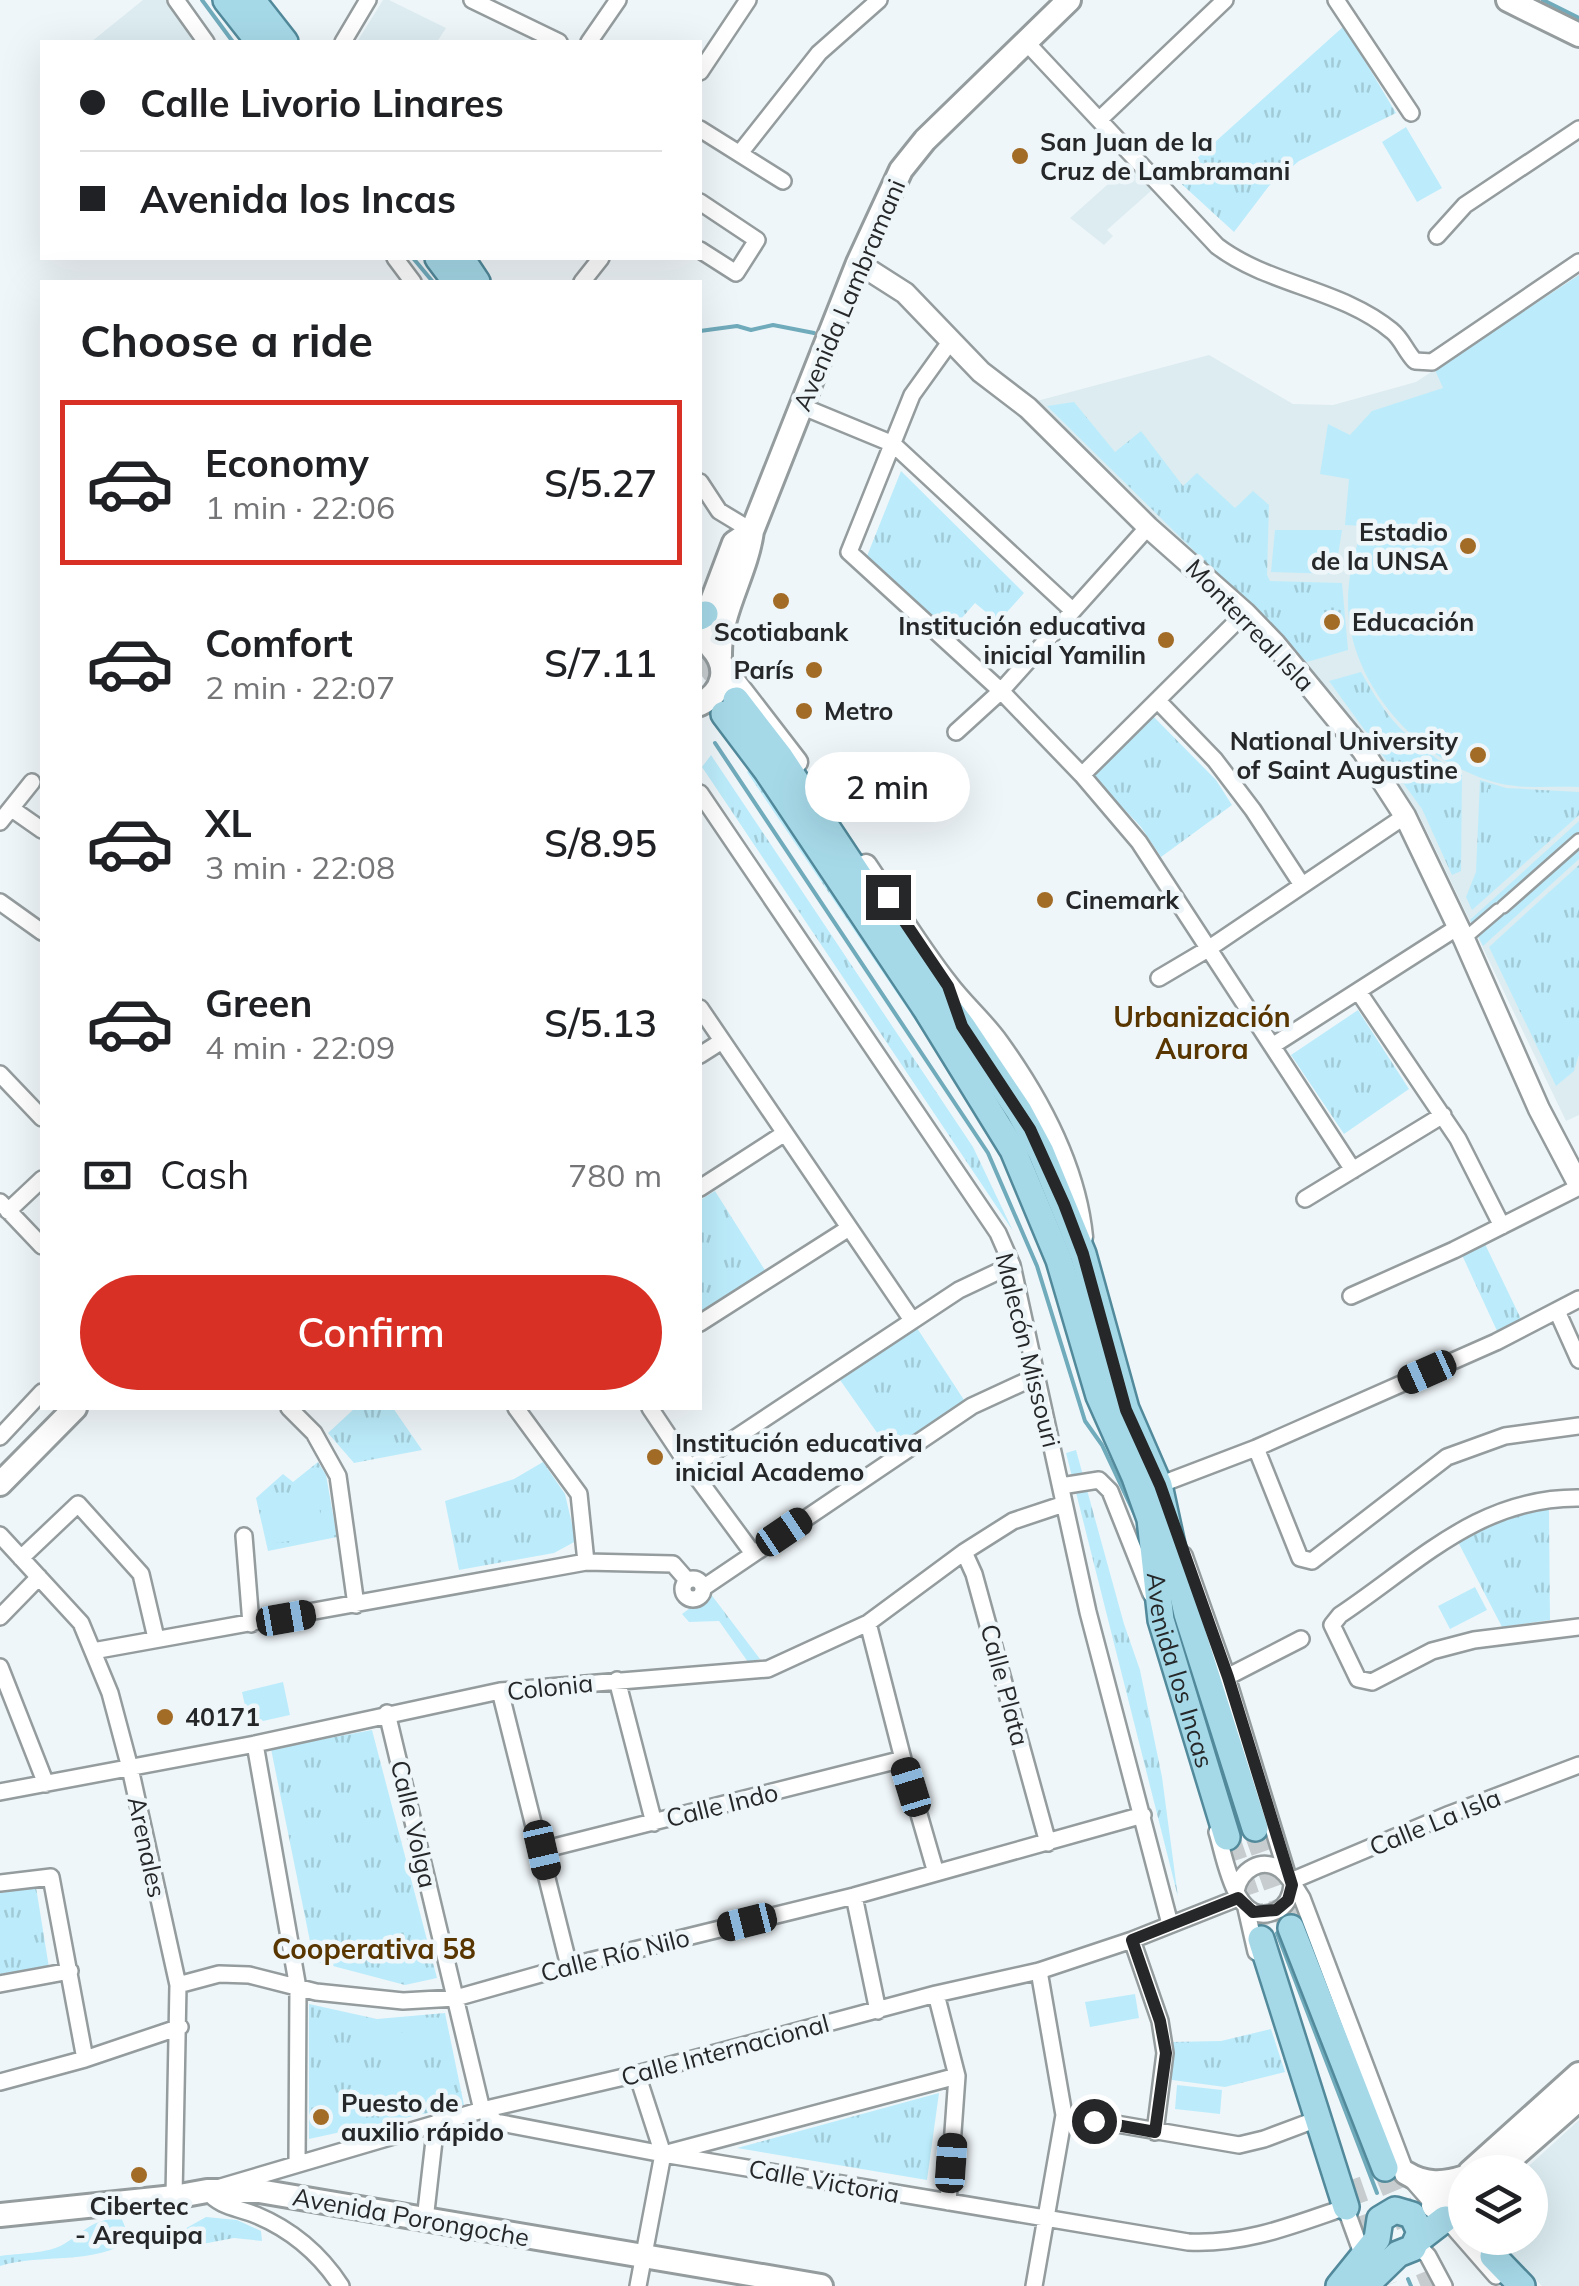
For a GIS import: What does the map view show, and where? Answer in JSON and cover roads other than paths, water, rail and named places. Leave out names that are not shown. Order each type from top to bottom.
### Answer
[{"type":"main road","points":[[226,0],[258,40]]},
{"type":"main road","points":[[252,0],[283,40]]},
{"type":"main road","name":"Avenida Lambramani","points":[[715,706],[710,699],[721,684],[721,628],[749,553],[752,531],[858,262],[901,170],[912,154],[1069,0]]},
{"type":"main road","points":[[1508,0],[1579,35]]},
{"type":"main road","name":"Avenida Lambramani","points":[[702,623],[734,543],[752,531]]},
{"type":"main road","points":[[702,628],[721,661]]},
{"type":"main road","name":"Avenida los Incas","points":[[715,706],[844,885],[999,1123],[1036,1201],[1059,1260],[1099,1396],[1150,1519],[1161,1620],[1227,1838]]},
{"type":"main road","name":"Avenida los Incas","points":[[715,706],[780,757],[1030,1129],[1083,1254],[1126,1410],[1160,1485],[1187,1614],[1254,1828]]},
{"type":"main road","points":[[948,986],[962,1026]]},
{"type":"main road","points":[[0,1484],[73,1410]]},
{"type":"main road","points":[[1290,1928],[1374,2139],[1394,2169],[1426,2182],[1448,2181]]},
{"type":"main road","points":[[1310,2072],[1261,1938],[1348,2214]]},
{"type":"main road","points":[[1511,2155],[1579,2074]]},
{"type":"main road","points":[[1495,2155],[1579,2099]]},
{"type":"main road","name":"Avenida Porongoche","points":[[0,2215],[207,2190],[258,2191],[820,2286]]},
{"type":"main road","points":[[1396,2244],[1448,2194]]},
{"type":"main road","points":[[1338,2286],[1448,2211]]},
{"type":"main road","points":[[1493,2256],[1522,2286]]},
{"type":"street","points":[[176,0],[205,40]]},
{"type":"street","points":[[344,40],[368,0]]},
{"type":"street","points":[[590,40],[618,0]]},
{"type":"street","points":[[702,69],[748,0]]},
{"type":"street","points":[[740,154],[819,53],[878,0]]},
{"type":"street","points":[[1100,120],[1225,0]]},
{"type":"street","points":[[1336,0],[1410,113]]},
{"type":"street","points":[[484,2],[555,40]]},
{"type":"street","points":[[1026,42],[1221,249],[1387,327],[1400,339],[1410,357],[1420,363],[1432,362],[1579,262]]},
{"type":"street","points":[[1436,236],[1466,205],[1579,129]]},
{"type":"street","points":[[702,130],[783,182]]},
{"type":"street","points":[[702,203],[757,240],[736,273],[702,251]]},
{"type":"street","points":[[584,280],[599,260]]},
{"type":"street","name":"Monterreal Isla","points":[[858,262],[905,293],[980,372],[1028,408],[1148,526],[1245,613],[1363,751],[1405,816],[1539,1110],[1579,1186]]},
{"type":"street","points":[[950,342],[912,395],[849,552],[1001,690],[1139,842],[1352,1170]]},
{"type":"street","points":[[802,406],[892,444],[1071,609]]},
{"type":"street","points":[[702,485],[719,511],[752,531]]},
{"type":"street","points":[[956,732],[1001,690],[1148,526]]},
{"type":"street","points":[[1082,775],[1245,613]]},
{"type":"street","name":"Avenida los Incas","points":[[721,661],[781,737],[948,986],[996,1041],[1051,1131],[1076,1199],[1083,1254]]},
{"type":"street","points":[[1158,701],[1215,760],[1302,885]]},
{"type":"street","points":[[0,822],[32,782]]},
{"type":"street","name":"Malecón Missouri","points":[[702,796],[998,1233],[1012,1265],[1088,1612],[1170,1924]]},
{"type":"street","points":[[12,809],[40,829]]},
{"type":"street","points":[[1158,978],[1208,949],[1405,816]]},
{"type":"street","points":[[1272,1046],[1501,908],[1579,840]]},
{"type":"street","points":[[0,902],[40,931]]},
{"type":"street","points":[[1358,991],[1443,1115],[1502,1226]]},
{"type":"street","points":[[702,1011],[912,1320]]},
{"type":"street","points":[[702,1054],[722,1041]]},
{"type":"street","points":[[0,1074],[40,1116]]},
{"type":"street","points":[[1305,1199],[1443,1115]]},
{"type":"street","points":[[702,1187],[785,1133]]},
{"type":"street","points":[[40,1180],[4,1206],[40,1244]]},
{"type":"street","points":[[1351,1296],[1579,1186]]},
{"type":"street","points":[[702,1321],[849,1228]]},
{"type":"street","points":[[690,1468],[959,1290],[1012,1265]]},
{"type":"street","points":[[1160,1485],[1256,1448],[1579,1300]]},
{"type":"street","points":[[1557,1311],[1579,1360]]},
{"type":"street","points":[[93,1650],[586,1562],[673,1564],[695,1584],[752,1552],[972,1406],[1037,1376]]},
{"type":"street","points":[[0,1437],[40,1394]]},
{"type":"street","points":[[291,1410],[314,1434],[338,1476],[356,1604]]},
{"type":"street","points":[[517,1410],[579,1494],[586,1562]]},
{"type":"street","points":[[651,1410],[752,1552]]},
{"type":"street","points":[[1256,1448],[1300,1558],[1312,1561],[1447,1457],[1505,1436],[1579,1426]]},
{"type":"street","points":[[1060,1486],[1100,1480],[1110,1491],[1161,1620],[1165,1664],[1240,1900],[1261,1913],[1276,1910],[1288,1900],[1291,1881],[1276,1867],[1259,1865],[1245,1872],[1236,1886],[1240,1900],[1250,1936],[1312,2121],[1348,2214],[1396,2244],[1506,2286]]},
{"type":"street","name":"Avenida los Incas","points":[[1160,1485],[1228,1677],[1291,1881],[1302,1898],[1394,2169],[1396,2244]]},
{"type":"street","points":[[1579,1498],[1522,1504],[1476,1521],[1340,1614],[1332,1624],[1358,1679],[1372,1682],[1432,1651],[1474,1640],[1579,1627]]},
{"type":"street","points":[[22,1558],[78,1504],[142,1574],[156,1638]]},
{"type":"street","name":"Colonia","points":[[0,1792],[255,1744],[500,1691],[768,1669],[868,1623],[964,1552],[1013,1522],[1064,1504]]},
{"type":"street","name":"Arenales","points":[[0,1535],[81,1623],[110,1693],[130,1768],[178,1985],[174,2197]]},
{"type":"street","points":[[244,1536],[250,1624]]},
{"type":"street","name":"Calle Plata","points":[[964,1552],[974,1574],[1048,1844]]},
{"type":"street","points":[[0,1617],[39,1577]]},
{"type":"street","points":[[868,1623],[936,1873]]},
{"type":"street","points":[[1228,1677],[1301,1639]]},
{"type":"street","points":[[0,1667],[46,1784]]},
{"type":"street","points":[[616,1680],[654,1823]]},
{"type":"street","points":[[500,1691],[569,1966]]},
{"type":"street","name":"Calle Volga","points":[[387,1714],[482,2110]]},
{"type":"street","points":[[255,1744],[298,1988],[297,2162]]},
{"type":"street","name":"Calle Indo","points":[[542,1850],[903,1760]]},
{"type":"street","name":"Calle La Isla","points":[[1291,1881],[1579,1765]]},
{"type":"street","name":"Calle Río Nilo","points":[[178,1985],[219,1974],[249,1975],[316,1992],[403,2001],[456,1998],[854,1896],[1143,1815]]},
{"type":"street","points":[[0,1884],[51,1877],[85,2060]]},
{"type":"street","points":[[854,1896],[878,2011]]},
{"type":"street","name":"Calle Internacional","points":[[207,2190],[482,2110],[637,2074],[936,1994],[1038,1972],[1240,1900]]},
{"type":"street","points":[[1132,1940],[1160,2021],[1166,2053],[1155,2132]]},
{"type":"street","points":[[0,1984],[70,1971]]},
{"type":"street","points":[[1034,2286],[1064,2116],[1038,1972]]},
{"type":"street","points":[[936,1994],[957,2076],[948,2202]]},
{"type":"street","points":[[0,2082],[85,2060],[180,2027]]},
{"type":"street","points":[[637,2074],[663,2154],[638,2286]]},
{"type":"street","points":[[663,2154],[957,2076]]},
{"type":"street","name":"Calle Victoria","points":[[482,2110],[496,2122],[663,2154],[1188,2242],[1221,2244],[1348,2214]]},
{"type":"street","points":[[1064,2116],[1238,2145],[1264,2140],[1312,2121]]},
{"type":"street","points":[[425,2220],[436,2123]]},
{"type":"street","name":"Avenida los Incas","points":[[1394,2169],[1396,2244]]},
{"type":"street","points":[[207,2190],[220,2204],[257,2215],[306,2244],[341,2286]]},
{"type":"street","points":[[1348,2214],[1396,2244],[1428,2256],[1444,2286]]},
{"type":"waterway","points":[[202,0],[232,40]]},
{"type":"waterway","points":[[1543,0],[1579,18]]},
{"type":"waterway","points":[[415,260],[431,280]]},
{"type":"waterway","points":[[702,331],[737,326],[751,330],[773,325],[814,333]]},
{"type":"waterway","points":[[715,743],[988,1153],[1037,1266],[1085,1421],[1102,1445],[1135,1515]]},
{"type":"waterway","points":[[1210,1727],[1242,1833]]},
{"type":"waterway","points":[[1277,1933],[1377,2193]]},
{"type":"waterway","points":[[1408,2279],[1411,2286]]},
{"type":"tunnel","points":[[702,656],[730,692]]},
{"type":"tunnel","points":[[1255,1828],[1291,1928]]},
{"type":"tunnel","points":[[1227,1837],[1258,1928]]},
{"type":"tunnel","points":[[1385,2168],[1434,2286]]},
{"type":"tunnel","points":[[1348,2181],[1385,2286]]},
{"type":"place","name":"San Juan de la Cruz de Lambramani","points":[[1020,156]]},
{"type":"place","name":"Estadio de la UNSA","points":[[1468,546]]},
{"type":"place","name":"Scotiabank","points":[[781,601]]},
{"type":"place","name":"Educación","points":[[1332,622]]},
{"type":"place","name":"Institución educativa inicial Yamilin","points":[[1166,640]]},
{"type":"place","name":"París","points":[[814,670]]},
{"type":"place","name":"Metro","points":[[804,711]]},
{"type":"place","name":"National University of Saint Augustine","points":[[1478,755]]},
{"type":"place","name":"Cinemark","points":[[1045,900]]},
{"type":"place","name":"Institución educativa inicial Academo","points":[[655,1457]]},
{"type":"place","name":"40171","points":[[165,1717]]},
{"type":"place","name":"Puesto de auxilio rápido","points":[[321,2117]]},
{"type":"place","name":"Cibertec - Arequipa","points":[[139,2175]]},
{"type":"district","name":"Urbanización Aurora","points":[[1202,1033]]},
{"type":"district","name":"Cooperativa 58","points":[[374,1949]]}]
